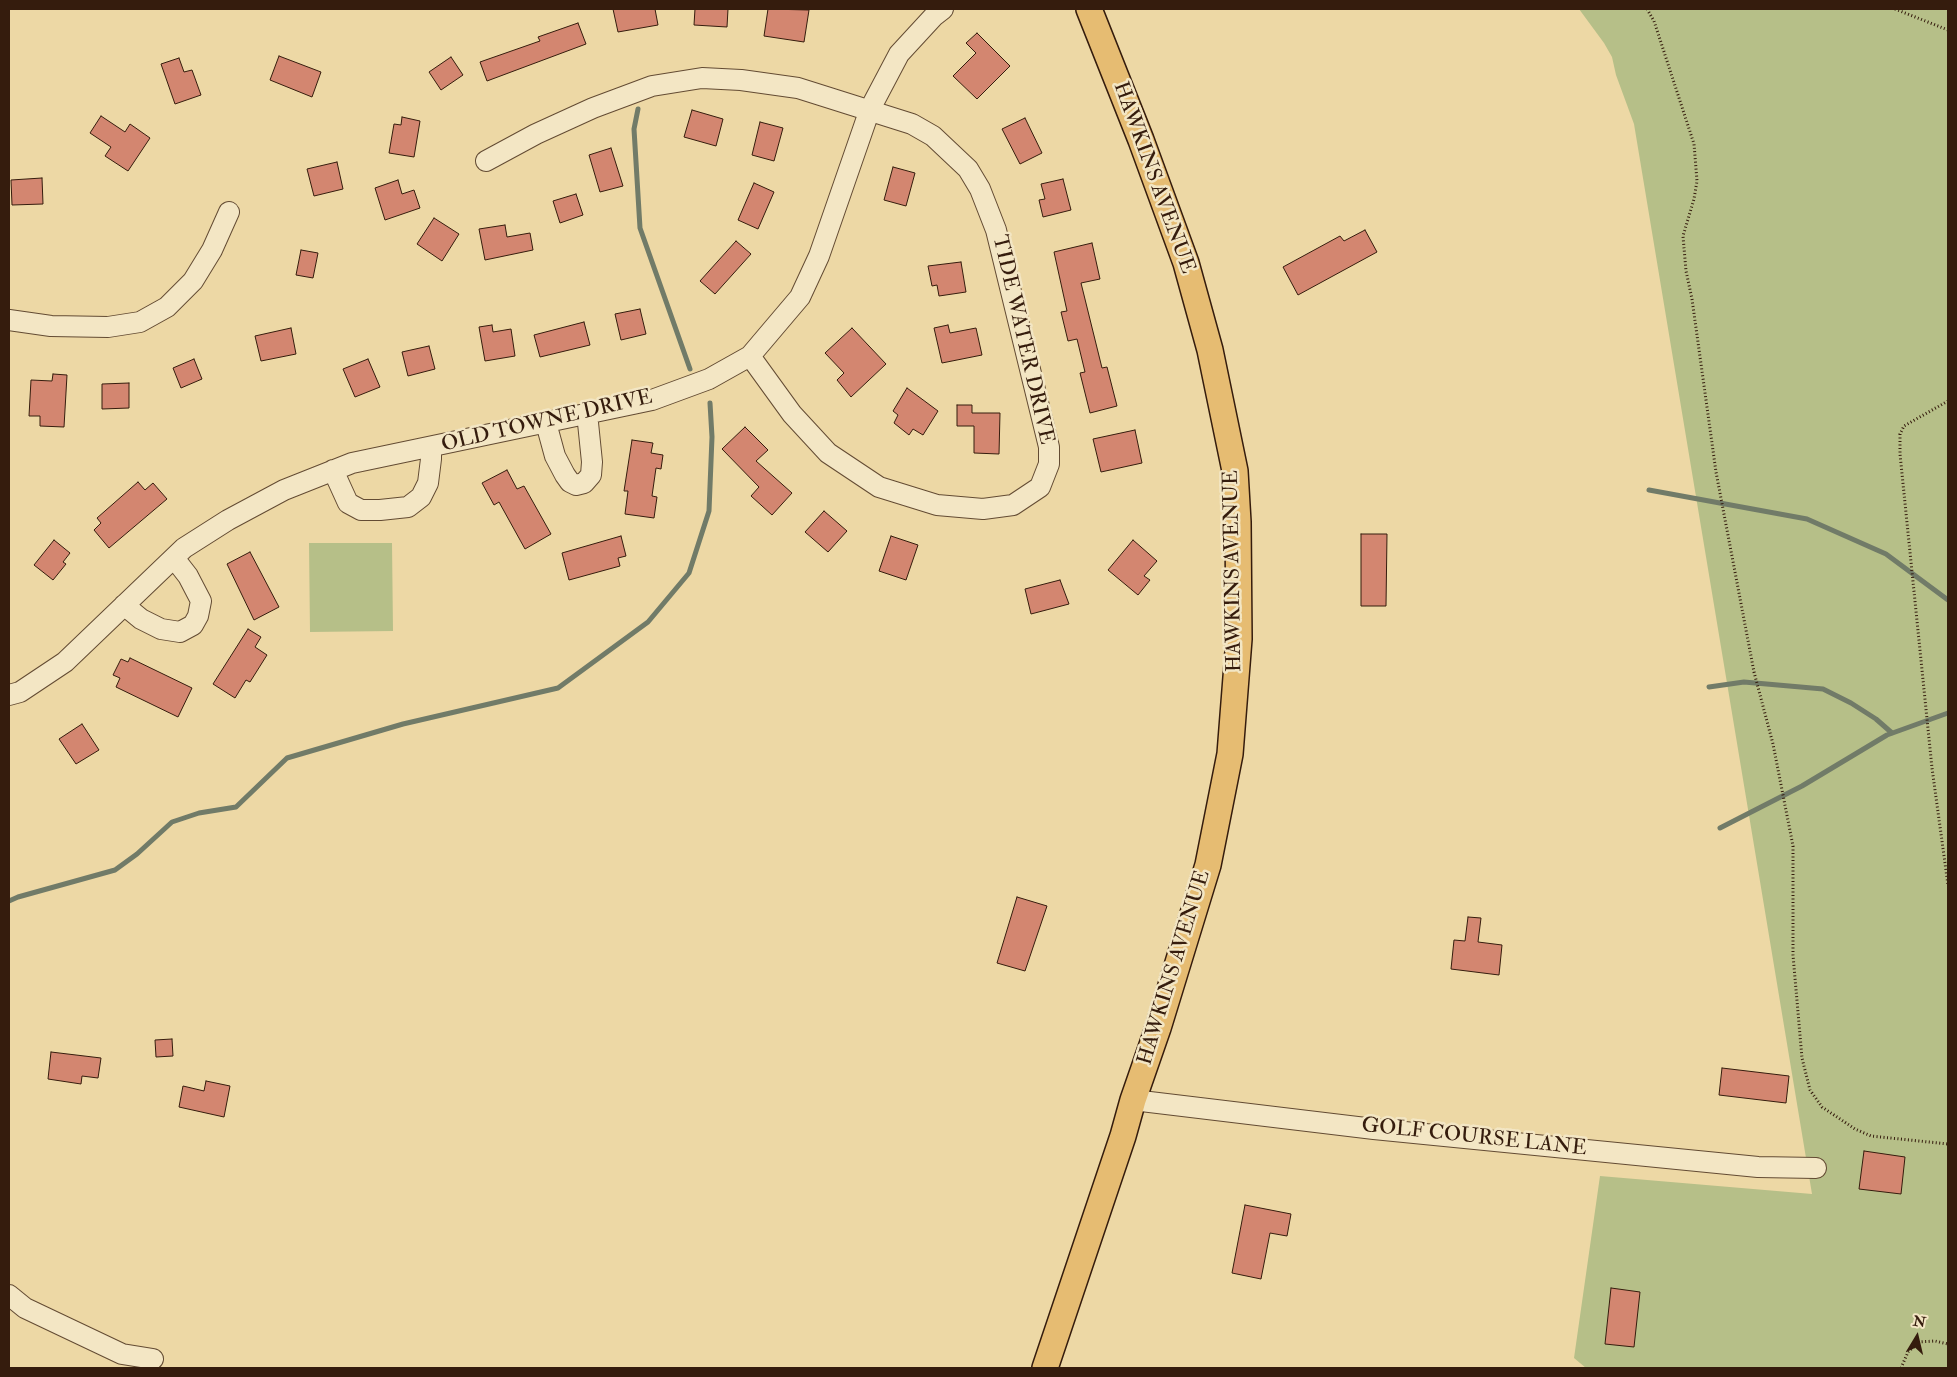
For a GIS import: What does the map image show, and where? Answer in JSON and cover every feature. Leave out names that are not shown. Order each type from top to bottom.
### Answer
[{"type":"main road","name":"HAWKINS AVENUE","points":[[1045,1368],[1158,1028],[1208,865],[1230,754],[1240,639],[1235,471],[1210,350],[1186,263],[1141,140],[1089,9]]},
{"type":"street","name":"OLD TOWNE DRIVE","points":[[9,695],[20,692],[65,662],[184,548],[228,520],[284,490],[352,463],[652,400],[709,378],[750,356],[800,297],[819,256],[870,109],[899,54],[934,16],[943,9]]},
{"type":"street","name":"TIDE WATER DRIVE","points":[[486,161],[536,134],[593,108],[652,86],[702,78],[741,80],[798,88],[870,109],[912,124],[933,136],[968,169],[980,189],[996,230],[1049,448],[1049,464],[1040,487],[1013,505],[983,509],[937,505],[879,487],[828,453],[792,414],[750,356]]},
{"type":"street","points":[[9,320],[51,326],[108,327],[140,322],[167,307],[193,281],[212,250],[230,212]]},
{"type":"street","points":[[546,422],[555,456],[570,482],[576,485],[584,483],[591,475],[592,462],[587,413]]},
{"type":"street","points":[[334,470],[348,503],[361,510],[408,507],[421,497],[428,483],[431,459],[430,448]]},
{"type":"street","points":[[124,605],[141,618],[161,629],[180,632],[192,625],[198,616],[201,601],[188,576],[174,558]]},
{"type":"street","name":"GOLF COURSE LANE","points":[[1133,1100],[1374,1129],[1758,1167],[1816,1168]]},
{"type":"street","points":[[9,1295],[25,1308],[122,1354],[153,1359]]},
{"type":"path","points":[[1647,9],[1654,21],[1694,144],[1697,181],[1694,199],[1683,236],[1686,271],[1692,299],[1724,515],[1754,672],[1773,744],[1793,846],[1793,955],[1802,1058],[1810,1090],[1822,1107],[1855,1129],[1871,1136],[1948,1144]]},
{"type":"path","points":[[1895,9],[1948,30]]},
{"type":"path","points":[[1948,401],[1904,426],[1900,434],[1900,454],[1928,732],[1948,884]]},
{"type":"path","points":[[1901,1368],[1908,1352],[1919,1342],[1935,1341],[1948,1344]]},
{"type":"green space","points":[[1579,9],[1948,9],[1948,1368],[1586,1368],[1574,1358],[1600,1176],[1812,1194],[1634,124],[1616,75],[1612,57]]},
{"type":"green space","points":[[309,543],[392,543],[393,631],[310,632]]},
{"type":"building","points":[[613,9],[655,9],[658,25],[618,32]]},
{"type":"building","points":[[695,9],[728,9],[727,27],[694,25]]},
{"type":"building","points":[[768,9],[809,10],[804,42],[764,36]]},
{"type":"building","points":[[578,23],[586,44],[487,81],[480,62],[540,41],[538,37]]},
{"type":"building","points":[[977,33],[1010,66],[977,99],[953,76],[976,53],[966,43]]},
{"type":"building","points":[[279,56],[321,72],[312,97],[270,80]]},
{"type":"building","points":[[451,57],[463,75],[441,90],[429,72]]},
{"type":"building","points":[[179,58],[184,72],[192,70],[201,95],[175,104],[161,64]]},
{"type":"building","points":[[692,110],[723,119],[716,146],[684,137]]},
{"type":"building","points":[[101,116],[125,132],[130,124],[150,138],[128,171],[105,156],[111,147],[90,133]]},
{"type":"building","points":[[402,117],[420,121],[414,157],[389,153],[394,124],[401,125]]},
{"type":"building","points":[[1025,118],[1042,153],[1020,164],[1002,129]]},
{"type":"building","points":[[760,122],[783,128],[774,161],[752,155]]},
{"type":"building","points":[[611,148],[623,186],[600,192],[589,155]]},
{"type":"building","points":[[337,162],[343,189],[314,196],[307,169]]},
{"type":"building","points":[[893,167],[915,173],[906,206],[884,200]]},
{"type":"building","points":[[42,178],[43,204],[12,205],[11,180]]},
{"type":"building","points":[[1063,179],[1071,210],[1043,217],[1039,200],[1045,199],[1041,184]]},
{"type":"building","points":[[398,180],[402,194],[414,190],[420,208],[385,220],[375,188]]},
{"type":"building","points":[[754,183],[774,192],[758,229],[738,220]]},
{"type":"building","points":[[576,194],[583,215],[560,223],[553,201]]},
{"type":"building","points":[[434,218],[459,234],[442,261],[417,244]]},
{"type":"building","points":[[505,225],[507,237],[530,233],[533,250],[485,260],[479,229]]},
{"type":"building","points":[[1365,230],[1377,252],[1298,295],[1283,267],[1340,236],[1344,241]]},
{"type":"building","points":[[736,241],[751,254],[715,294],[700,281]]},
{"type":"building","points":[[1092,243],[1100,279],[1081,283],[1102,368],[1107,367],[1117,406],[1090,413],[1080,373],[1085,372],[1077,339],[1068,341],[1061,312],[1067,311],[1054,252]]},
{"type":"building","points":[[301,250],[318,253],[313,278],[296,275]]},
{"type":"building","points":[[961,262],[966,292],[939,296],[937,285],[932,286],[928,266]]},
{"type":"building","points":[[640,309],[646,334],[621,340],[615,314]]},
{"type":"building","points":[[584,322],[590,345],[540,357],[534,335]]},
{"type":"building","points":[[492,325],[493,332],[511,329],[515,356],[485,361],[479,327]]},
{"type":"building","points":[[948,325],[950,333],[976,328],[982,355],[942,363],[934,328]]},
{"type":"building","points":[[291,328],[296,354],[261,361],[255,336]]},
{"type":"building","points":[[852,328],[886,364],[851,397],[837,380],[844,373],[825,353]]},
{"type":"building","points":[[429,346],[435,369],[408,376],[402,352]]},
{"type":"building","points":[[194,359],[202,379],[181,388],[173,368]]},
{"type":"building","points":[[368,359],[380,387],[355,397],[343,369]]},
{"type":"building","points":[[53,374],[67,375],[64,427],[40,426],[40,416],[29,416],[31,380],[52,381]]},
{"type":"building","points":[[129,383],[129,408],[102,409],[102,384]]},
{"type":"building","points":[[907,388],[938,411],[923,435],[913,429],[909,435],[894,423],[898,415],[893,411]]},
{"type":"building","points":[[957,405],[972,405],[972,413],[1000,413],[999,454],[974,453],[974,426],[957,426]]},
{"type":"building","points":[[745,427],[768,450],[756,461],[792,493],[772,515],[751,496],[759,487],[722,449]]},
{"type":"building","points":[[1135,430],[1142,463],[1101,472],[1093,439]]},
{"type":"building","points":[[632,440],[653,443],[651,453],[663,455],[661,469],[656,468],[652,496],[657,497],[654,518],[625,514],[628,491],[624,491]]},
{"type":"building","points":[[507,470],[517,489],[524,486],[551,534],[525,549],[499,502],[494,505],[482,483]]},
{"type":"building","points":[[138,482],[145,490],[153,483],[167,499],[109,548],[94,530],[101,523],[97,518]]},
{"type":"building","points":[[824,511],[847,531],[828,552],[805,532]]},
{"type":"building","points":[[1361,534],[1387,534],[1386,606],[1361,606]]},
{"type":"building","points":[[621,536],[626,556],[618,558],[620,566],[569,580],[562,553]]},
{"type":"building","points":[[891,536],[918,545],[906,580],[879,571]]},
{"type":"building","points":[[54,540],[70,553],[63,562],[66,564],[53,580],[34,565]]},
{"type":"building","points":[[1133,540],[1157,561],[1144,576],[1150,580],[1138,595],[1108,570]]},
{"type":"building","points":[[250,552],[279,607],[254,620],[227,564]]},
{"type":"building","points":[[1060,580],[1069,604],[1031,614],[1025,589]]},
{"type":"building","points":[[248,629],[261,637],[255,647],[267,655],[250,682],[246,680],[235,698],[213,684]]},
{"type":"building","points":[[130,658],[192,688],[178,717],[116,687],[120,678],[113,675],[121,659],[128,662]]},
{"type":"building","points":[[82,724],[99,750],[76,764],[59,739]]},
{"type":"building","points":[[1017,897],[1047,906],[1025,971],[997,963]]},
{"type":"building","points":[[1468,917],[1481,918],[1478,942],[1502,945],[1499,975],[1451,969],[1454,940],[1465,941]]},
{"type":"building","points":[[172,1039],[173,1056],[156,1057],[155,1040]]},
{"type":"building","points":[[51,1052],[101,1058],[98,1078],[82,1076],[81,1084],[48,1079]]},
{"type":"building","points":[[1722,1068],[1789,1076],[1786,1103],[1719,1095]]},
{"type":"building","points":[[206,1081],[230,1086],[224,1117],[179,1107],[183,1086],[204,1091]]},
{"type":"building","points":[[1864,1151],[1905,1157],[1901,1194],[1859,1189]]},
{"type":"building","points":[[1245,1205],[1291,1214],[1287,1236],[1270,1233],[1261,1279],[1232,1273]]},
{"type":"building","points":[[1611,1288],[1640,1292],[1634,1347],[1605,1344]]},
{"type":"waterway","points":[[638,109],[634,129],[640,228],[690,369]]},
{"type":"waterway","points":[[9,901],[115,870],[137,854],[172,822],[199,813],[236,807],[287,758],[403,724],[558,688],[648,622],[689,573],[709,511],[712,437],[710,403]]},
{"type":"waterway","points":[[1649,490],[1807,519],[1886,554],[1948,600]]},
{"type":"waterway","points":[[1709,687],[1744,682],[1823,689],[1851,703],[1876,719],[1892,733]]},
{"type":"waterway","points":[[1720,828],[1802,786],[1887,735],[1948,713]]}]
